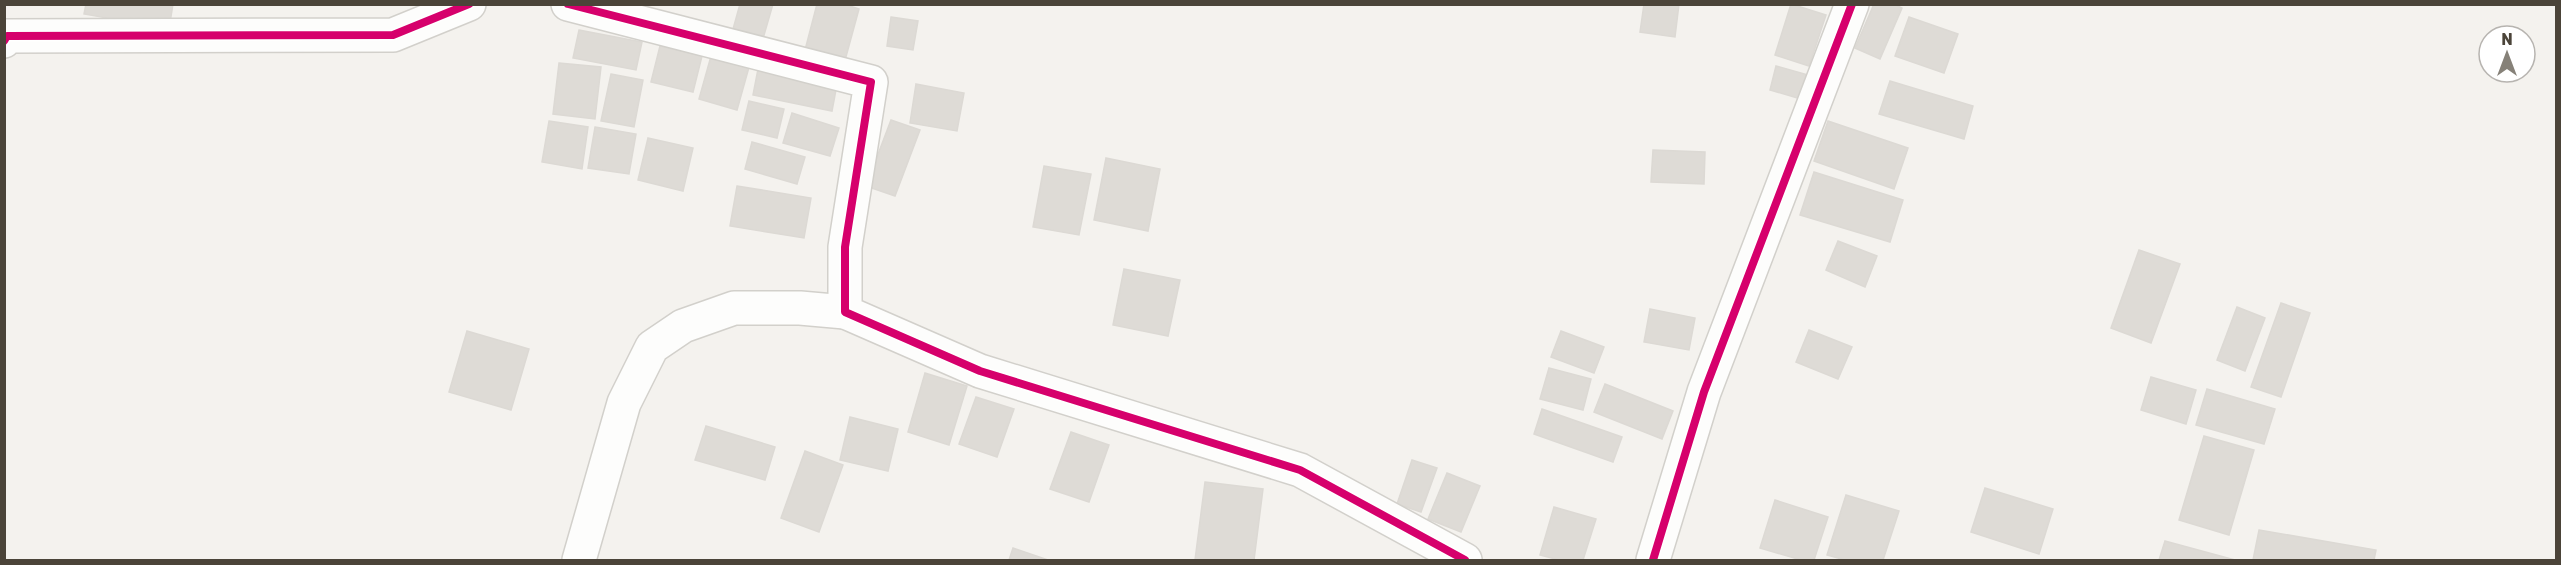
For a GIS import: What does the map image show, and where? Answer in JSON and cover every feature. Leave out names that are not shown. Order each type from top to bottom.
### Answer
[{"type":"street","points":[[4,41],[7,36],[393,35],[469,4]]},
{"type":"street","points":[[568,4],[871,82],[845,247],[845,312]]},
{"type":"street","points":[[1653,561],[1704,392],[1852,4]]},
{"type":"street","points":[[579,561],[624,403],[652,347],[683,326],[734,308],[800,308],[845,312],[981,371],[1300,470],[1465,561]]},
{"type":"building","points":[[86,4],[173,4],[169,29],[84,14]]},
{"type":"building","points":[[740,4],[773,4],[760,49],[730,40]]},
{"type":"building","points":[[817,4],[844,4],[859,9],[844,64],[804,54]]},
{"type":"building","points":[[1644,4],[1679,4],[1675,37],[1640,32]]},
{"type":"building","points":[[1791,4],[1826,15],[1809,66],[1775,55]]},
{"type":"building","points":[[1874,4],[1894,4],[1902,8],[1880,59],[1855,48]]},
{"type":"building","points":[[891,17],[918,21],[913,50],[887,46]]},
{"type":"building","points":[[1909,17],[1958,34],[1944,73],[1895,56]]},
{"type":"building","points":[[579,30],[642,42],[636,70],[573,58]]},
{"type":"building","points":[[660,46],[702,56],[693,92],[651,82]]},
{"type":"building","points":[[713,49],[751,60],[737,110],[699,99]]},
{"type":"building","points":[[559,63],[601,67],[595,119],[553,114]]},
{"type":"building","points":[[759,64],[838,79],[832,111],[753,95]]},
{"type":"building","points":[[1776,66],[1808,75],[1801,99],[1770,90]]},
{"type":"building","points":[[611,74],[643,80],[634,127],[601,121]]},
{"type":"building","points":[[1890,81],[1973,106],[1964,139],[1879,114]]},
{"type":"building","points":[[916,84],[964,93],[957,131],[910,123]]},
{"type":"building","points":[[749,101],[784,109],[777,138],[742,130]]},
{"type":"building","points":[[792,113],[839,128],[830,156],[783,143]]},
{"type":"building","points":[[891,120],[920,130],[895,196],[866,186]]},
{"type":"building","points":[[549,121],[588,127],[582,169],[542,162]]},
{"type":"building","points":[[1828,121],[1908,148],[1894,189],[1814,161]]},
{"type":"building","points":[[595,127],[636,134],[629,174],[588,168]]},
{"type":"building","points":[[648,138],[693,148],[683,191],[638,180]]},
{"type":"building","points":[[752,142],[805,157],[797,184],[745,169]]},
{"type":"building","points":[[1653,150],[1705,152],[1704,184],[1651,182]]},
{"type":"building","points":[[1106,158],[1160,169],[1148,231],[1094,220]]},
{"type":"building","points":[[1044,166],[1091,174],[1079,235],[1033,227]]},
{"type":"building","points":[[1814,172],[1903,200],[1890,242],[1800,215]]},
{"type":"building","points":[[737,186],[811,198],[804,238],[730,226]]},
{"type":"building","points":[[1838,241],[1877,256],[1865,287],[1826,270]]},
{"type":"building","points":[[2139,250],[2180,264],[2151,343],[2111,328]]},
{"type":"building","points":[[1124,269],[1180,280],[1168,336],[1113,325]]},
{"type":"building","points":[[2281,303],[2310,313],[2281,397],[2251,387]]},
{"type":"building","points":[[2237,307],[2265,318],[2245,371],[2217,360]]},
{"type":"building","points":[[1650,309],[1695,318],[1689,350],[1644,342]]},
{"type":"building","points":[[1809,330],[1852,347],[1838,379],[1796,362]]},
{"type":"building","points":[[467,331],[529,349],[511,410],[449,392]]},
{"type":"building","points":[[1561,331],[1604,347],[1594,373],[1551,357]]},
{"type":"building","points":[[1549,368],[1591,379],[1583,410],[1540,399]]},
{"type":"building","points":[[925,373],[967,386],[949,445],[908,432]]},
{"type":"building","points":[[2151,377],[2196,390],[2186,424],[2141,410]]},
{"type":"building","points":[[1605,384],[1673,411],[1662,439],[1594,412]]},
{"type":"building","points":[[2207,389],[2275,409],[2264,444],[2196,425]]},
{"type":"building","points":[[976,397],[1014,409],[997,457],[959,444]]},
{"type":"building","points":[[1542,409],[1622,437],[1613,462],[1534,434]]},
{"type":"building","points":[[850,417],[898,429],[888,471],[840,460]]},
{"type":"building","points":[[706,426],[775,447],[765,480],[695,460]]},
{"type":"building","points":[[1071,432],[1109,445],[1089,502],[1050,489]]},
{"type":"building","points":[[2204,436],[2254,450],[2229,535],[2179,520]]},
{"type":"building","points":[[805,451],[843,465],[819,532],[781,518]]},
{"type":"building","points":[[1412,460],[1437,468],[1421,512],[1397,504]]},
{"type":"building","points":[[1447,473],[1480,486],[1461,532],[1428,519]]},
{"type":"building","points":[[1205,482],[1263,489],[1254,560],[1195,560]]},
{"type":"building","points":[[1985,488],[2053,509],[2039,554],[1971,532]]},
{"type":"building","points":[[1846,495],[1899,511],[1883,560],[1845,560],[1827,555]]},
{"type":"building","points":[[1775,500],[1828,517],[1814,560],[1801,560],[1760,548]]},
{"type":"building","points":[[1554,507],[1596,519],[1583,560],[1559,560],[1540,555]]},
{"type":"building","points":[[2259,530],[2376,550],[2374,560],[2253,560]]},
{"type":"building","points":[[2165,541],[2235,560],[2159,560]]},
{"type":"building","points":[[1013,548],[1048,560],[1009,560]]},
{"type":"cycle path","points":[[4,41],[7,36],[393,35],[469,4]]},
{"type":"cycle path","points":[[568,4],[871,82],[845,247],[845,312],[980,371],[1300,470],[1465,560]]},
{"type":"cycle path","points":[[1653,560],[1704,392],[1852,4]]}]
